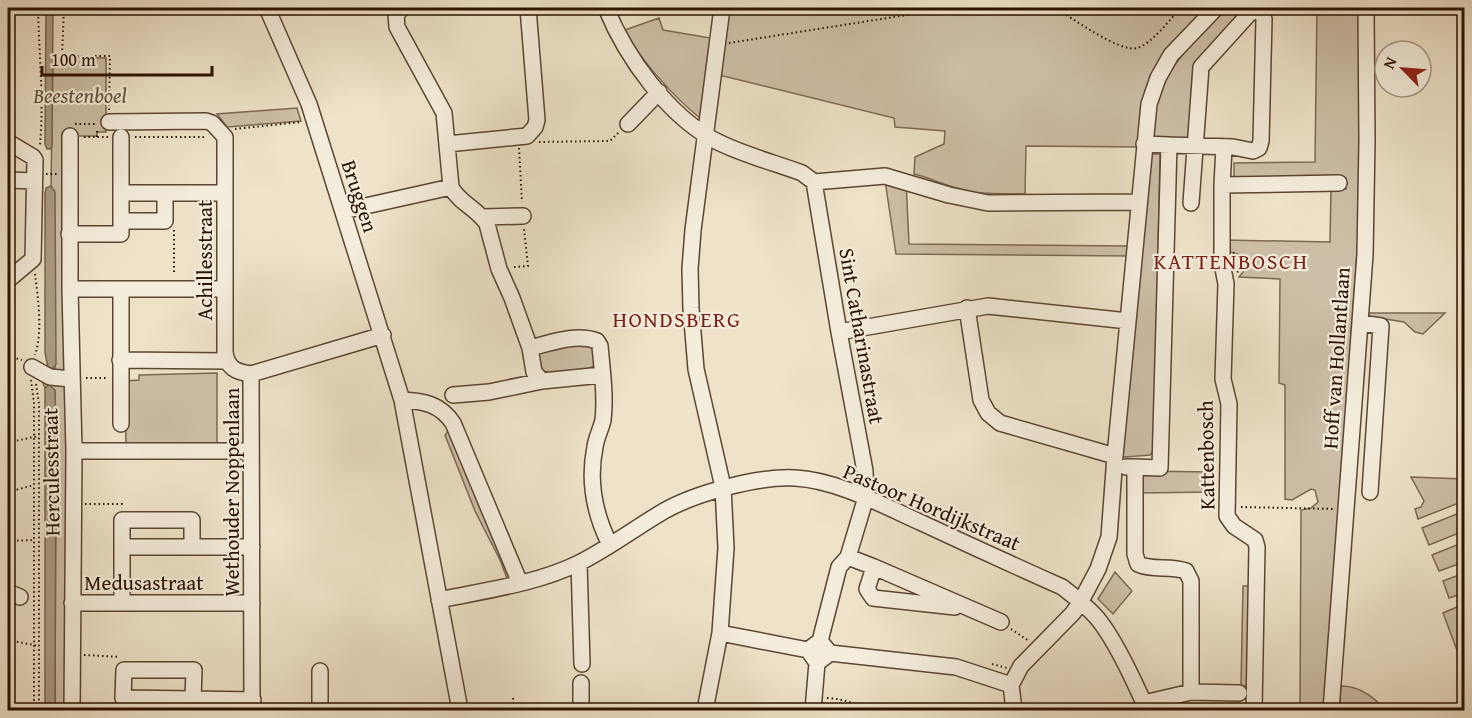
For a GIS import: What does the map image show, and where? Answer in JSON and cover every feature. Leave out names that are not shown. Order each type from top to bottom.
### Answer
[{"type":"street","name":"Bruggen","points":[[267,8],[315,121],[402,400],[460,711]]},
{"type":"street","points":[[447,144],[527,136],[535,127],[537,120],[528,8]]},
{"type":"street","points":[[606,8],[626,49],[647,80],[681,115],[717,142],[802,173],[814,182],[885,176],[949,195],[988,203],[1139,202]]},
{"type":"street","points":[[705,711],[720,633],[726,548],[723,487],[696,369],[690,269],[722,8]]},
{"type":"street","points":[[1014,711],[1011,685],[1021,666],[1073,613],[1098,568],[1109,537],[1114,461],[1149,104],[1158,78],[1171,55],[1216,8]]},
{"type":"street","name":"Hoff van Hollantlaan","points":[[1331,711],[1365,255],[1366,8]]},
{"type":"street","points":[[1144,144],[1195,146],[1224,148],[1233,147],[1253,151],[1259,148],[1264,19],[1258,9],[1249,14],[1202,67],[1195,146],[1191,203]]},
{"type":"street","points":[[395,10],[397,27],[444,113],[451,187],[455,195],[483,217],[487,224],[499,269],[530,348],[534,372],[543,381]]},
{"type":"street","points":[[628,124],[659,92]]},
{"type":"street","points":[[109,122],[206,121],[212,123],[223,134]]},
{"type":"street","name":"Achillesstraat","points":[[223,134],[226,361]]},
{"type":"street","name":"Herculesstraat","points":[[70,136],[69,234],[74,451],[72,711]]},
{"type":"street","points":[[69,234],[121,234],[120,137]]},
{"type":"street","points":[[8,142],[35,160],[33,259],[8,280]]},
{"type":"street","name":"Kattenbosch","points":[[967,308],[981,400],[988,413],[1000,423],[1135,467],[1160,468],[1169,145]]},
{"type":"street","name":"Kattenbosch","points":[[1224,148],[1222,263],[1226,284],[1223,379],[1229,404],[1227,506],[1229,522],[1251,535],[1257,547],[1254,711]]},
{"type":"street","points":[[8,180],[34,181]]},
{"type":"street","name":"Sint Catharinastraat","points":[[814,182],[839,332],[866,471],[866,497],[848,557],[839,567],[819,648]]},
{"type":"street","points":[[1222,185],[1339,183]]},
{"type":"street","points":[[343,211],[451,187]]},
{"type":"street","points":[[121,193],[225,193]]},
{"type":"street","points":[[121,221],[165,221],[165,193]]},
{"type":"street","points":[[483,217],[523,216]]},
{"type":"street","points":[[70,289],[225,289]]},
{"type":"street","points":[[121,290],[121,424]]},
{"type":"street","points":[[839,332],[988,306],[1128,321]]},
{"type":"street","points":[[1360,323],[1382,326],[1370,492]]},
{"type":"street","name":"Wethouder Noppenlaan","points":[[252,705],[251,374],[383,335]]},
{"type":"street","points":[[530,348],[561,340],[591,339],[597,341],[600,346],[603,420],[595,444],[591,470],[596,509],[610,545]]},
{"type":"street","points":[[120,360],[226,361],[231,369],[251,374]]},
{"type":"street","points":[[32,367],[50,376],[71,378]]},
{"type":"street","points":[[453,395],[489,392],[543,381],[602,375]]},
{"type":"street","points":[[402,400],[428,403],[446,412],[453,423],[520,583]]},
{"type":"street","points":[[74,451],[251,451]]},
{"type":"street","points":[[1135,467],[1135,554],[1138,564],[1146,568],[1178,568],[1186,572],[1191,581],[1191,692]]},
{"type":"street","name":"Pastoor Hordijkstraat","points":[[439,600],[550,576],[579,563],[666,510],[723,487],[765,479],[795,478],[828,484],[866,497],[1062,587],[1081,601],[1099,620],[1122,659],[1145,707]]},
{"type":"street","points":[[122,603],[122,520],[192,520],[192,547]]},
{"type":"street","points":[[122,547],[252,547]]},
{"type":"street","points":[[848,557],[1001,622]]},
{"type":"street","points":[[579,563],[582,664]]},
{"type":"street","points":[[874,567],[867,589],[873,598],[970,608]]},
{"type":"street","name":"Medusastraat","points":[[72,603],[252,603]]},
{"type":"street","points":[[720,633],[956,667],[1011,685]]},
{"type":"street","points":[[814,703],[819,648]]},
{"type":"street","points":[[193,699],[194,670],[124,670],[123,704],[193,699],[252,705]]},
{"type":"street","points":[[320,671],[320,711]]},
{"type":"street","points":[[581,683],[582,711]]},
{"type":"street","points":[[1145,707],[1191,692],[1239,693]]},
{"type":"path","points":[[35,160],[39,157],[42,102],[38,8]]},
{"type":"path","points":[[64,8],[62,56],[110,56],[109,122]]},
{"type":"path","points":[[717,43],[951,8]]},
{"type":"path","points":[[1055,8],[1121,46],[1135,49],[1147,43],[1181,8]]},
{"type":"path","points":[[97,137],[97,124],[69,123],[70,136],[97,137],[120,137],[223,134],[315,121]]},
{"type":"path","points":[[536,143],[544,140],[610,141],[628,124]]},
{"type":"path","points":[[499,269],[528,266],[519,148],[527,146]]},
{"type":"path","points":[[34,181],[41,174],[69,173]]},
{"type":"path","points":[[165,221],[174,226],[174,290]]},
{"type":"path","points":[[33,259],[37,291],[38,344],[30,372],[37,437],[39,711]]},
{"type":"path","points":[[8,356],[23,360],[32,367]]},
{"type":"path","points":[[71,378],[121,378]]},
{"type":"path","points":[[8,440],[37,437]]},
{"type":"path","points":[[34,711],[34,485],[37,437]]},
{"type":"path","points":[[8,492],[34,485]]},
{"type":"path","points":[[73,504],[122,504],[122,520]]},
{"type":"path","points":[[1227,506],[1346,510]]},
{"type":"path","points":[[8,541],[34,540]]},
{"type":"path","points":[[1001,622],[1038,648]]},
{"type":"path","points":[[8,640],[39,646]]},
{"type":"path","points":[[72,655],[123,657],[124,670]]},
{"type":"path","points":[[513,698],[515,711]]},
{"type":"path","points":[[814,703],[843,699],[866,711]]},
{"type":"green space","points":[[729,8],[1211,8],[1160,66],[1138,147],[1026,146],[1025,194],[992,194],[958,189],[914,174],[915,157],[944,144],[945,131],[895,127],[894,118],[719,75]]},
{"type":"green space","points":[[1225,8],[1246,8],[1198,62],[1189,139],[1151,139],[1158,97],[1169,73]]},
{"type":"green space","points":[[1317,8],[1360,8],[1358,239],[1324,710],[1300,710],[1301,510],[1311,508],[1318,502],[1315,490],[1311,489],[1292,500],[1285,499],[1285,385],[1279,383],[1280,279],[1239,277],[1247,267],[1246,263],[1239,255],[1225,251],[1225,240],[1330,242],[1331,189],[1346,189],[1346,178],[1234,178],[1234,163],[1315,162]]},
{"type":"green space","points":[[659,18],[663,30],[711,38],[700,118],[658,77],[625,30]]},
{"type":"green space","name":"Beestenboel","points":[[53,57],[106,58],[106,132],[97,132],[97,136],[70,136],[67,374],[52,369],[55,368],[51,186]]},
{"type":"green space","points":[[297,108],[301,121],[227,127],[217,114]]},
{"type":"green space","points":[[1149,154],[1160,154],[1154,450],[1150,455],[1125,457],[1121,456]]},
{"type":"green space","points":[[885,180],[906,181],[909,244],[1129,246],[1128,256],[896,254]]},
{"type":"green space","points":[[1367,313],[1445,313],[1423,334],[1415,332],[1404,322],[1367,316]]},
{"type":"green space","points":[[595,344],[596,364],[584,370],[559,373],[539,368],[537,356],[545,348]]},
{"type":"green space","points":[[217,373],[217,448],[126,448],[125,381],[139,380],[139,375]]},
{"type":"green space","points":[[41,378],[67,381],[69,710],[55,710],[55,391],[47,386],[45,388]]},
{"type":"green space","points":[[451,427],[509,570],[508,581],[475,511],[445,435]]},
{"type":"green space","points":[[1139,471],[1212,472],[1212,492],[1138,493]]},
{"type":"green space","points":[[1411,477],[1464,479],[1464,501],[1418,519],[1415,509],[1421,507],[1424,501]]},
{"type":"green space","points":[[1464,511],[1464,531],[1429,545],[1422,528]]},
{"type":"green space","points":[[1464,542],[1464,562],[1439,571],[1432,555]]},
{"type":"green space","points":[[1115,572],[1132,591],[1113,614],[1098,599]]},
{"type":"green space","points":[[1464,573],[1464,593],[1449,598],[1443,581]]},
{"type":"green space","points":[[1243,586],[1251,586],[1250,686],[1241,686]]},
{"type":"green space","points":[[1464,604],[1464,669],[1443,613]]},
{"type":"green space","points":[[1341,686],[1348,686],[1366,693],[1385,710],[1339,710]]},
{"type":"shaded area","points":[[46,8],[53,8],[52,147],[50,149],[47,149],[45,144]]},
{"type":"shaded area","points":[[51,186],[55,192],[56,364],[52,369],[48,367],[45,353],[45,193],[46,188]]},
{"type":"shaded area","points":[[49,385],[55,390],[56,432],[55,710],[45,710],[45,388]]},
{"type":"district","name":"KATTENBOSCH","points":[[1231,261]]},
{"type":"district","name":"HONDSBERG","points":[[677,319]]}]
